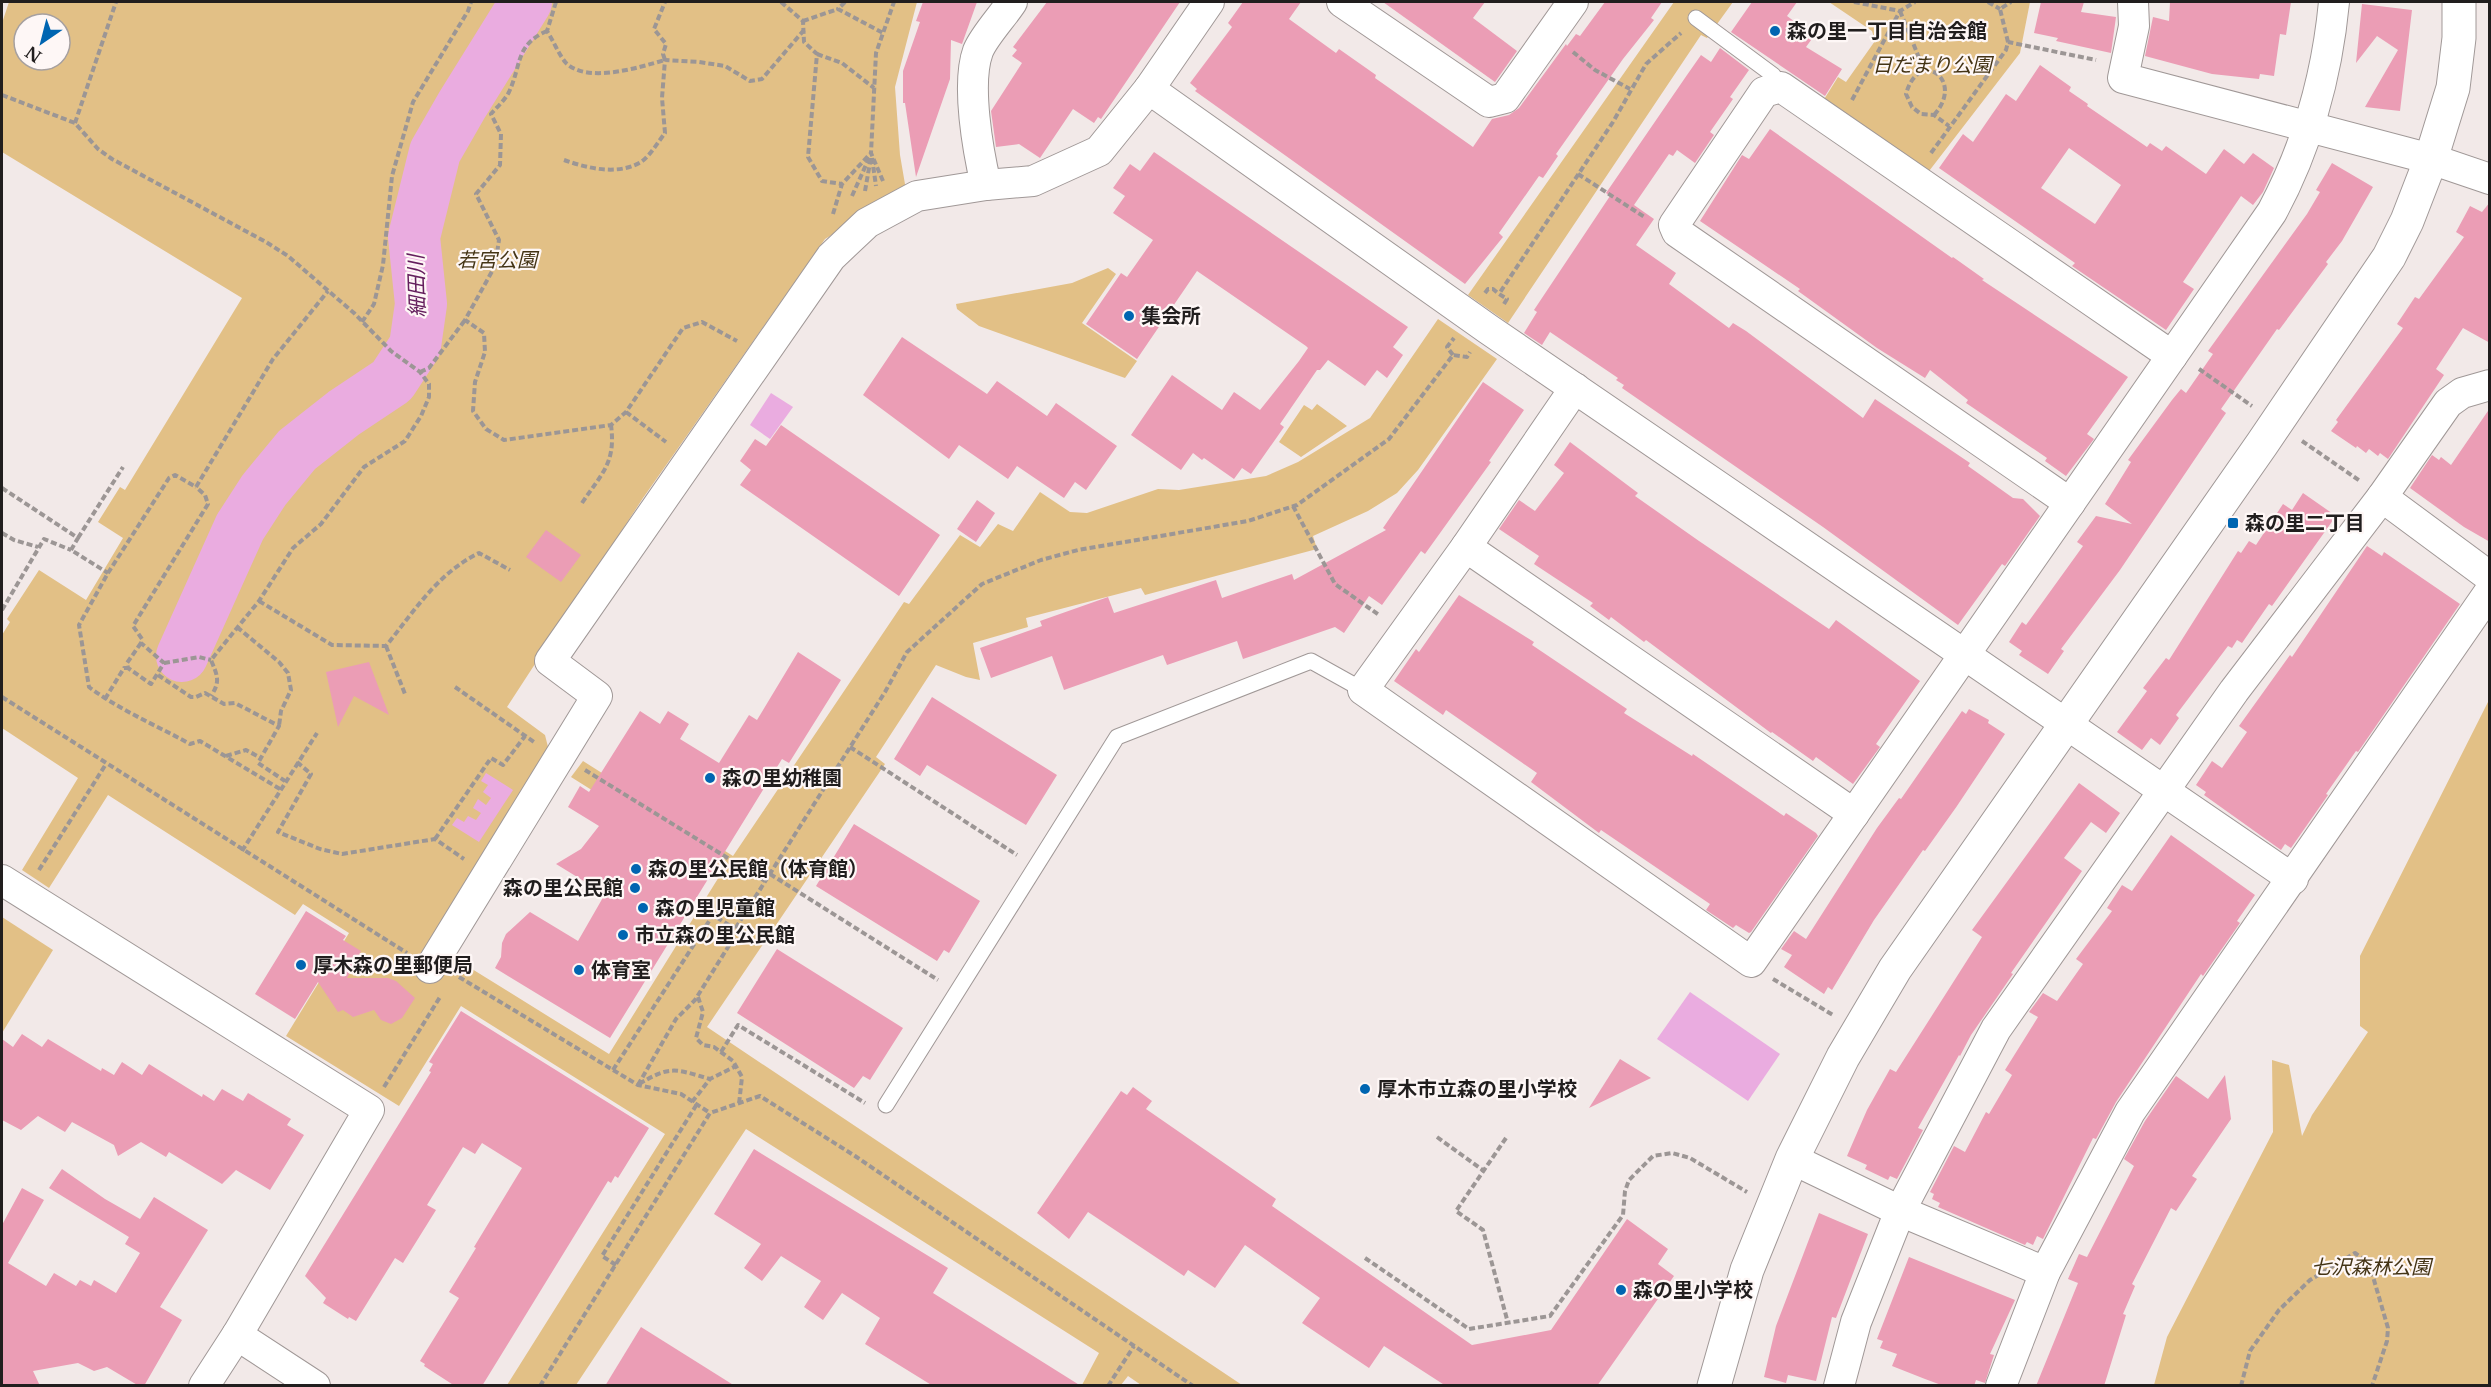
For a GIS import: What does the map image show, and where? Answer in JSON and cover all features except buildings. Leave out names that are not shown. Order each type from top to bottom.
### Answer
[{"type":"street","points":[[986,185],[978,152],[973,75],[978,50],[1012,2]]},
{"type":"street","points":[[440,974],[487,874],[597,696],[550,661],[835,253],[867,223],[917,196],[986,185],[1033,181],[1099,151],[1149,89],[1209,2]]},
{"type":"street","points":[[1342,2],[1489,102],[1505,98],[1573,2]]},
{"type":"street","points":[[2133,2],[2134,26],[2123,78],[2431,159],[2490,179]]},
{"type":"street","points":[[1575,388],[1466,547],[1363,690],[1751,962],[2272,212],[2290,178],[2309,127],[2330,37],[2334,2]]},
{"type":"street","points":[[1714,1386],[1747,1270],[1792,1159],[1844,1057],[1895,969],[2389,257],[2407,221],[2431,159],[2453,88],[2459,39],[2459,2]]},
{"type":"street","points":[[2070,503],[1677,232],[1674,225],[1764,92],[1781,87],[2173,355]]},
{"type":"street","points":[[1149,89],[1488,329],[2293,879]]},
{"type":"street","points":[[1839,1386],[1856,1322],[1900,1211],[1913,1182],[1996,1029],[2234,691],[2382,497],[2448,403],[2462,393],[2490,385]]},
{"type":"street","points":[[2382,497],[2490,578]]},
{"type":"street","points":[[1466,547],[1854,814]]},
{"type":"street","points":[[2001,1386],[2045,1272],[2130,1112],[2490,591]]},
{"type":"street","points":[[2,880],[369,1110],[237,1335],[204,1386]]},
{"type":"street","points":[[1792,1159],[1900,1211],[2045,1272]]},
{"type":"street","points":[[237,1335],[315,1386]]},
{"type":"lane","points":[[1696,18],[1773,75],[1781,87]]},
{"type":"lane","points":[[886,1105],[1117,736],[1311,661],[1363,690]]},
{"type":"path","points":[[75,123],[116,2]]},
{"type":"path","points":[[362,322],[374,304],[383,266],[392,176],[413,102],[468,11],[471,2]]},
{"type":"path","points":[[556,2],[547,31],[567,64],[588,73],[618,73],[665,60],[724,66],[750,81],[762,79],[804,30]]},
{"type":"path","points":[[564,160],[592,169],[618,169],[641,162],[665,133],[662,98],[665,60],[663,54],[666,44],[654,29],[665,2]]},
{"type":"path","points":[[781,2],[803,21],[804,42],[817,54],[842,63],[874,88]]},
{"type":"path","points":[[803,21],[838,9],[845,2]]},
{"type":"path","points":[[894,2],[876,53],[871,153],[895,208]]},
{"type":"path","points":[[1854,2],[1900,11]]},
{"type":"path","points":[[1837,126],[1900,11],[1915,2]]},
{"type":"path","points":[[1914,180],[1949,126],[2006,50],[2008,42],[2000,9],[1988,2]]},
{"type":"path","points":[[2000,9],[2011,2]]},
{"type":"path","points":[[838,9],[883,33]]},
{"type":"path","points":[[1900,11],[1924,70]]},
{"type":"path","points":[[735,929],[907,652],[982,584],[1041,560],[1060,555],[1248,520],[1293,506],[1389,439],[1453,355],[1467,357],[1488,329],[1507,299],[1499,294],[1613,122],[1646,64],[1696,18]]},
{"type":"path","points":[[420,372],[429,369],[465,320],[495,266],[499,240],[476,194],[500,165],[501,134],[491,114],[509,93],[519,56],[532,37],[547,31]]},
{"type":"path","points":[[1549,37],[1568,48],[1595,70],[1630,89]]},
{"type":"path","points":[[2008,42],[2126,67]]},
{"type":"path","points":[[817,54],[808,157],[822,181],[842,184]]},
{"type":"path","points":[[1934,115],[1945,100],[1946,91],[1943,80],[1934,71],[1924,70],[1914,76],[1906,94],[1912,107],[1922,114],[1934,115],[1949,126]]},
{"type":"path","points":[[2,95],[75,123],[98,149],[112,159],[288,256],[391,351],[420,372],[429,384],[429,397],[421,416],[405,441],[363,467],[321,525],[293,548],[259,601],[211,660]]},
{"type":"path","points":[[835,253],[829,224],[842,184],[871,153]]},
{"type":"path","points":[[1578,174],[1665,231],[1676,229]]},
{"type":"path","points":[[196,487],[273,359],[328,291]]},
{"type":"path","points":[[465,320],[484,333],[485,352],[475,382],[473,411],[486,429],[504,440],[611,425],[626,412],[683,328],[702,322],[726,333],[761,357]]},
{"type":"path","points":[[2173,355],[2260,412]]},
{"type":"path","points":[[626,412],[690,460]]},
{"type":"path","points":[[582,503],[609,462],[614,444],[611,425]]},
{"type":"path","points":[[2296,437],[2382,497]]},
{"type":"path","points":[[71,550],[123,467]]},
{"type":"path","points":[[128,668],[127,663],[142,639],[133,626],[208,504],[205,495],[196,487],[175,475],[169,478],[108,573],[79,625],[89,687],[151,726],[162,729],[190,744],[200,741],[280,789]]},
{"type":"path","points":[[2,489],[78,538]]},
{"type":"path","points":[[1293,506],[1335,584],[1404,633]]},
{"type":"path","points":[[2,533],[14,540],[38,547]]},
{"type":"path","points":[[2,610],[44,539],[71,550],[108,573]]},
{"type":"path","points":[[386,646],[443,575],[465,560],[480,553],[510,570]]},
{"type":"path","points":[[259,601],[332,645],[386,646]]},
{"type":"path","points":[[237,627],[279,662],[288,673],[291,690],[281,711],[279,726],[258,763],[285,781]]},
{"type":"path","points":[[141,643],[164,663]]},
{"type":"path","points":[[386,646],[405,694]]},
{"type":"path","points":[[164,663],[200,657],[211,660]]},
{"type":"path","points":[[211,660],[219,679],[212,696]]},
{"type":"path","points":[[128,668],[151,684],[164,663]]},
{"type":"path","points":[[105,699],[124,668],[128,668]]},
{"type":"path","points":[[158,675],[191,697],[205,693],[224,704],[235,703],[279,726]]},
{"type":"path","points":[[455,687],[558,757],[765,881]]},
{"type":"path","points":[[2,697],[242,851],[440,974],[460,977],[638,1085],[681,1094],[710,1113]]},
{"type":"path","points":[[242,851],[317,733]]},
{"type":"path","points":[[435,839],[491,758],[503,765],[525,735]]},
{"type":"path","points":[[850,747],[1035,867]]},
{"type":"path","points":[[226,756],[246,750],[261,758]]},
{"type":"path","points":[[297,762],[311,774],[278,832],[320,849],[342,854],[435,839],[487,874]]},
{"type":"path","points":[[36,876],[106,764]]},
{"type":"path","points":[[770,874],[957,992]]},
{"type":"path","points":[[613,1070],[713,915],[738,931],[698,996],[676,1018],[638,1085]]},
{"type":"path","points":[[1751,962],[1758,970],[1839,1018]]},
{"type":"path","points":[[369,1110],[440,974]]},
{"type":"path","points":[[698,996],[703,1012],[696,1038],[703,1045],[714,1047],[733,1061],[742,1077],[739,1104]]},
{"type":"path","points":[[721,1052],[738,1024],[870,1106],[886,1105]]},
{"type":"path","points":[[616,1265],[602,1256],[710,1080],[735,1066]]},
{"type":"path","points":[[638,1085],[660,1072],[669,1070],[678,1070],[710,1080]]},
{"type":"path","points":[[540,1386],[710,1113],[760,1096],[855,1156],[1193,1386]]},
{"type":"path","points":[[1437,1137],[1484,1171]]},
{"type":"path","points":[[1506,1138],[1456,1211],[1483,1230],[1508,1323]]},
{"type":"path","points":[[1365,1258],[1469,1329],[1508,1323],[1550,1316],[1623,1215],[1625,1191],[1629,1180],[1653,1156],[1672,1153],[1690,1158],[1750,1194]]},
{"type":"path","points":[[2241,1386],[2250,1351],[2279,1310],[2310,1280],[2355,1253],[2369,1263],[2388,1328],[2387,1341],[2372,1386]]},
{"type":"path","points":[[1108,1386],[1134,1346]]},
{"type":"green space","name":"若宮公園","points":[[9,2],[917,2],[895,87],[900,155],[906,190],[825,239],[643,498],[507,707],[545,735],[549,751],[430,943],[609,1054],[722,872],[571,777],[583,761],[733,856],[904,602],[909,604],[960,535],[980,547],[998,524],[1013,531],[1040,492],[1070,512],[1087,513],[1158,489],[1179,490],[1266,476],[1298,462],[1370,418],[1438,319],[1497,359],[1418,470],[1397,493],[1368,511],[1313,536],[1317,549],[1145,595],[1141,588],[1026,618],[1028,627],[973,643],[980,680],[936,665],[876,757],[885,764],[707,1027],[1242,1385],[1141,1385],[1128,1376],[1121,1385],[1082,1385],[1099,1353],[746,1129],[576,1385],[507,1385],[665,1134],[461,1006],[399,1106],[286,1036],[349,933],[303,904],[295,915],[108,795],[49,888],[22,870],[78,778],[2,728],[2,635],[10,622],[7,619],[39,570],[86,600],[123,538],[98,522],[120,487],[125,490],[242,298],[2,152],[2,23]]},
{"type":"green space","points":[[1674,2],[1733,2],[1707,38],[1701,35],[1508,323],[1468,295]]},
{"type":"green space","name":"日だまり公園","points":[[1829,2],[2030,2],[2020,53],[1926,175],[1823,101],[1838,77],[1846,82],[1875,41],[1872,31]]},
{"type":"green space","points":[[1108,268],[1116,274],[1082,323],[1137,361],[1125,378],[979,326],[957,309],[956,304],[1072,283]]},
{"type":"green space","points":[[1317,404],[1347,426],[1301,457],[1279,442],[1304,405],[1312,410]]},
{"type":"green space","name":"七沢森林公園","points":[[2489,700],[2489,1385],[2154,1385],[2167,1337],[2273,1132],[2272,1060],[2289,1065],[2302,1136],[2312,1115],[2368,1032],[2360,1026],[2360,956]]},
{"type":"green space","points":[[2,917],[53,950],[2,1033]]},
{"type":"shaded area","points":[[771,393],[793,407],[770,439],[750,425]]},
{"type":"shaded area","points":[[486,773],[513,790],[479,842],[452,825],[457,818],[464,822],[468,816],[476,820],[481,813],[473,808],[478,799],[486,805],[491,798],[483,792],[488,785],[481,781]]},
{"type":"shaded area","points":[[1690,992],[1780,1054],[1748,1101],[1657,1039]]},
{"type":"waterway","name":"細田川","points":[[182,656],[240,527],[264,490],[297,450],[344,413],[392,381],[415,346],[421,304],[414,237],[435,152],[526,2]]},
{"type":"place","name":"森の里一丁目自治会館","points":[[1775,31]]},
{"type":"place","name":"集会所","points":[[1129,316]]},
{"type":"place","name":"森の里二丁目","points":[[2233,523]]},
{"type":"place","name":"森の里幼稚園","points":[[710,778]]},
{"type":"place","name":"森の里公民館（体育館）","points":[[636,869]]},
{"type":"place","name":"森の里公民館","points":[[635,888]]},
{"type":"place","name":"森の里児童館","points":[[643,908]]},
{"type":"place","name":"市立森の里公民館","points":[[623,935]]},
{"type":"place","name":"厚木森の里郵便局","points":[[301,965]]},
{"type":"place","name":"体育室","points":[[579,970]]},
{"type":"place","name":"厚木市立森の里小学校","points":[[1365,1089]]},
{"type":"place","name":"森の里小学校","points":[[1621,1290]]}]
